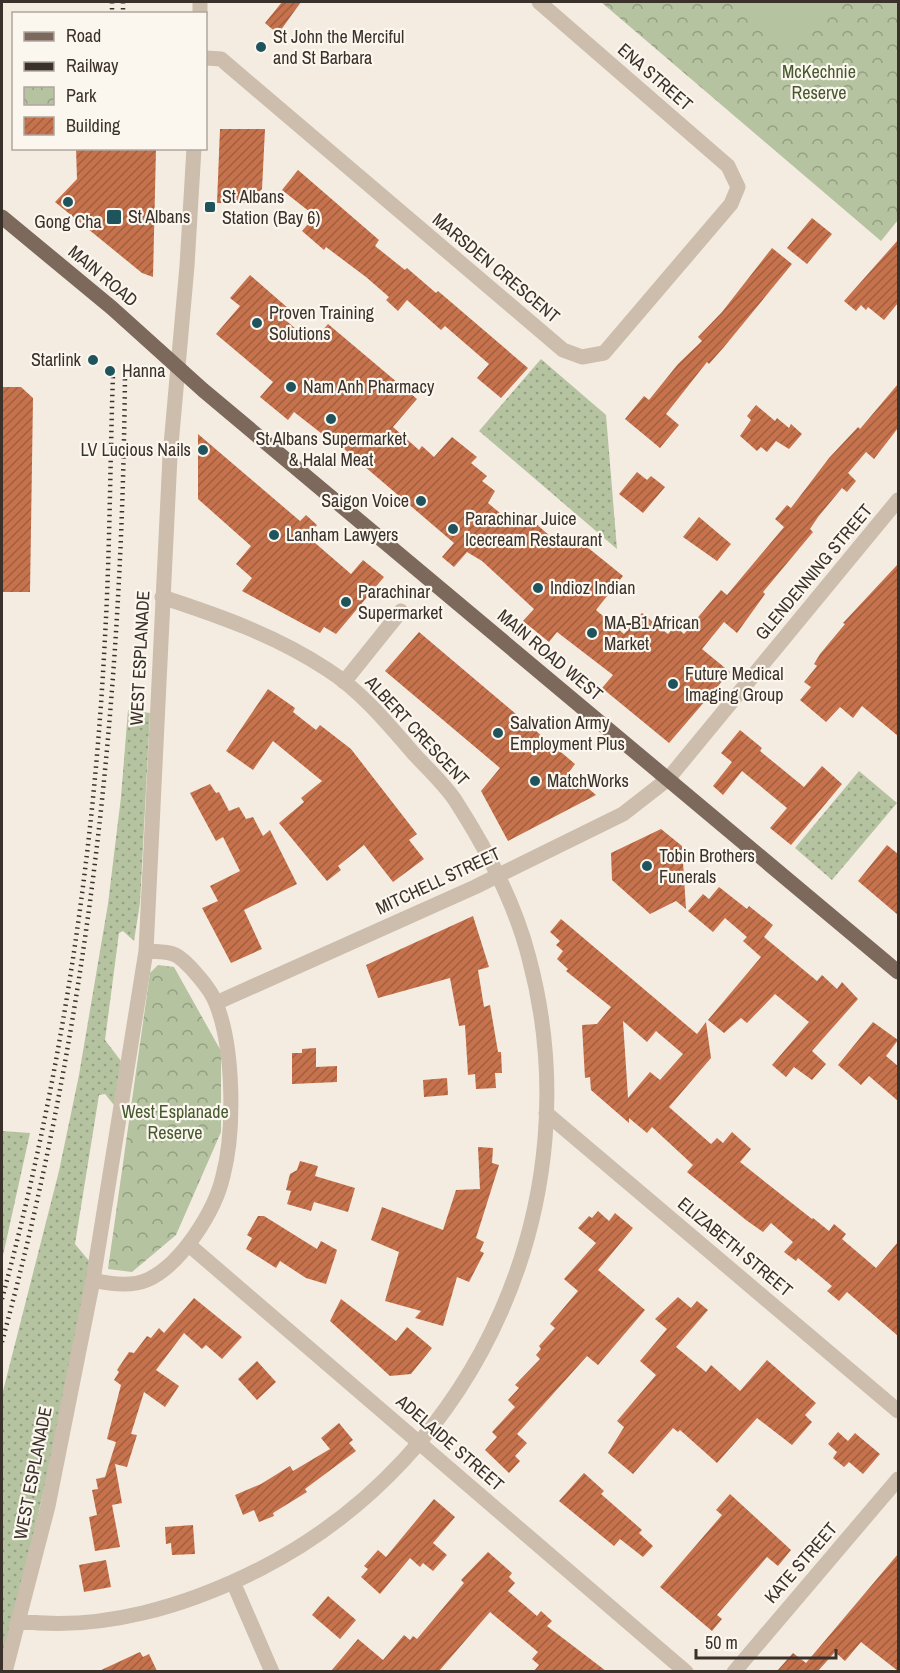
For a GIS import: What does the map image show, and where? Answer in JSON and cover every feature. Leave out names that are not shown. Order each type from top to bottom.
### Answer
[{"type":"main road","name":"MAIN ROAD","points":[[2,217],[112,309],[177,368]]},
{"type":"main road","name":"MAIN ROAD WEST","points":[[177,368],[898,972]]},
{"type":"street","name":"ENA STREET","points":[[539,2],[728,166],[738,187]]},
{"type":"street","name":"MARSDEN CRESCENT","points":[[207,58],[221,58],[562,350],[582,357],[604,353],[731,204],[738,187]]},
{"type":"street","name":"WEST ESPLANADE","points":[[4,1671],[48,1506],[93,1280],[146,951],[162,597],[194,150]]},
{"type":"street","name":"GLENDENNING STREET","points":[[668,779],[898,500]]},
{"type":"street","name":"ALBERT CRESCENT","points":[[19,1621],[60,1625],[127,1616],[180,1602],[233,1582],[286,1555],[336,1522],[379,1486],[420,1443],[479,1360],[514,1286],[532,1228],[540,1190],[546,1113],[546,1061],[535,982],[520,930],[498,875],[454,798],[389,726],[329,670],[243,624],[162,597]]},
{"type":"street","points":[[344,682],[401,611]]},
{"type":"street","name":"MITCHELL STREET","points":[[216,1003],[498,875],[623,814],[668,779]]},
{"type":"street","points":[[93,1280],[129,1284],[147,1280],[189,1245],[213,1203],[224,1176],[229,1128],[229,1055],[216,1003],[211,993],[187,964],[173,954],[146,951]]},
{"type":"street","name":"ELIZABETH STREET","points":[[546,1113],[898,1411]]},
{"type":"street","name":"ADELAIDE STREET","points":[[189,1245],[686,1671]]},
{"type":"street","name":"KATE STREET","points":[[734,1671],[898,1479]]},
{"type":"street","points":[[233,1582],[272,1671]]},
{"type":"green space","name":"McKechnie Reserve","points":[[601,2],[898,2],[898,220],[881,241]]},
{"type":"green space","points":[[740,2],[829,2],[791,46]]},
{"type":"green space","points":[[541,359],[606,415],[617,549],[479,431]]},
{"type":"green space","points":[[128,710],[150,713],[140,903],[134,941],[123,931],[119,933],[105,1040],[121,1061],[114,1105],[105,1094],[99,1095],[75,1244],[90,1262],[28,1559],[2,1657],[2,1395],[59,1171],[79,1075],[108,904],[121,797]]},
{"type":"green space","points":[[859,771],[897,803],[832,880],[795,848]]},
{"type":"green space","name":"West Esplanade Reserve","points":[[158,965],[174,967],[221,1051],[221,1132],[176,1235],[132,1272],[108,1269],[150,973]]},
{"type":"green space","points":[[2,1131],[30,1133],[2,1260]]},
{"type":"building","points":[[282,2],[301,2],[278,34],[265,23]]},
{"type":"building","points":[[220,129],[265,129],[262,189],[247,203],[217,203]]},
{"type":"building","name":"St Albans","points":[[76,150],[156,150],[153,277],[142,273],[55,202],[77,179]]},
{"type":"building","points":[[298,170],[379,240],[375,246],[405,270],[407,268],[436,293],[438,291],[528,368],[501,398],[477,378],[489,364],[445,326],[441,330],[407,300],[398,311],[386,300],[389,297],[366,277],[326,247],[324,250],[302,231],[315,216],[282,190]]},
{"type":"building","points":[[812,218],[832,234],[807,264],[787,248]]},
{"type":"building","points":[[898,240],[898,303],[884,320],[868,307],[866,310],[861,305],[856,311],[844,301]]},
{"type":"building","points":[[772,248],[792,264],[724,347],[709,364],[707,362],[666,414],[679,425],[660,448],[625,419],[644,396],[649,400],[678,364],[702,341],[698,337],[722,312]]},
{"type":"building","points":[[250,275],[289,309],[282,317],[312,343],[328,324],[417,399],[393,427],[419,450],[422,446],[434,457],[452,437],[477,457],[471,463],[487,476],[482,481],[495,491],[488,503],[514,525],[524,513],[561,546],[571,534],[623,576],[596,610],[624,634],[642,613],[668,634],[675,626],[684,634],[721,590],[727,595],[784,527],[775,519],[787,505],[791,508],[829,458],[858,427],[860,429],[898,384],[898,428],[874,459],[866,452],[848,473],[856,481],[847,492],[842,488],[818,517],[810,529],[813,532],[763,592],[765,594],[737,633],[724,622],[702,649],[730,672],[669,743],[602,688],[613,675],[557,632],[549,642],[523,621],[534,609],[482,561],[467,552],[454,567],[442,557],[454,543],[336,442],[335,444],[294,412],[288,420],[260,397],[273,382],[216,334],[240,306],[230,298]]},
{"type":"building","points":[[2,387],[21,387],[33,398],[30,592],[2,592]]},
{"type":"building","points":[[756,405],[775,421],[777,418],[789,428],[791,424],[802,434],[789,449],[776,441],[767,452],[761,447],[757,451],[740,436],[751,420],[747,416]]},
{"type":"building","points":[[198,434],[300,521],[306,515],[317,525],[307,536],[351,574],[363,560],[384,577],[336,634],[324,627],[320,633],[242,591],[252,578],[236,564],[251,546],[198,499]]},
{"type":"building","points":[[637,472],[647,480],[651,476],[665,487],[643,513],[619,494]]},
{"type":"building","points":[[699,517],[731,544],[717,561],[683,537]]},
{"type":"building","points":[[898,564],[898,736],[862,706],[853,718],[840,707],[826,722],[800,700],[811,687],[804,682],[817,666],[814,664],[820,654],[845,624],[843,623]]},
{"type":"building","points":[[419,632],[575,764],[569,772],[596,795],[508,841],[481,791],[500,768],[385,671]]},
{"type":"building","points":[[268,689],[295,708],[293,712],[316,730],[320,725],[351,749],[417,834],[409,840],[424,859],[393,882],[364,845],[338,866],[341,870],[327,881],[279,823],[304,802],[301,798],[322,781],[273,741],[253,770],[226,751]]},
{"type":"building","points":[[740,730],[762,748],[760,751],[804,787],[822,766],[842,784],[791,845],[770,828],[787,808],[742,771],[723,795],[713,786],[732,762],[721,753]]},
{"type":"building","points":[[210,784],[216,793],[219,792],[229,811],[239,807],[246,819],[253,817],[263,836],[270,830],[297,884],[244,910],[262,949],[231,963],[202,908],[218,901],[210,886],[240,871],[223,837],[216,841],[190,793]]},
{"type":"building","name":"Tobin Brothers Funerals","points":[[661,829],[682,846],[686,909],[676,901],[650,914],[612,880],[611,853]]},
{"type":"building","points":[[887,845],[898,854],[898,915],[858,881]]},
{"type":"building","points":[[719,887],[747,909],[749,906],[773,925],[764,937],[817,981],[822,975],[837,989],[842,982],[858,999],[812,1051],[826,1064],[812,1080],[794,1067],[786,1077],[772,1065],[809,1022],[775,994],[747,1023],[741,1018],[724,1033],[708,1020],[761,957],[743,941],[747,937],[725,918],[713,932],[688,911],[703,894],[709,899]]},
{"type":"building","points":[[473,916],[489,967],[478,970],[484,1007],[490,1005],[498,1052],[501,1052],[502,1073],[495,1073],[496,1088],[476,1089],[475,1074],[468,1075],[465,1025],[459,1026],[450,978],[378,998],[366,965]]},
{"type":"building","points":[[561,919],[697,1034],[706,1022],[711,1058],[669,1107],[711,1144],[717,1138],[723,1143],[732,1132],[751,1149],[740,1162],[829,1231],[834,1224],[846,1234],[842,1239],[876,1268],[898,1242],[898,1336],[847,1292],[839,1301],[827,1291],[832,1286],[798,1258],[796,1261],[784,1252],[793,1242],[771,1223],[763,1232],[746,1220],[687,1172],[693,1165],[652,1127],[647,1133],[629,1118],[629,1123],[591,1090],[590,1077],[585,1078],[582,1025],[597,1024],[611,1007],[566,971],[568,969],[557,959],[563,951],[556,945],[560,941],[550,932]],"holes":[[[623,1021],[647,1042],[656,1031],[683,1054],[660,1080],[650,1072],[628,1098]]]},
{"type":"building","points":[[873,1022],[898,1040],[886,1056],[898,1066],[898,1101],[869,1076],[861,1085],[838,1065]]},
{"type":"building","points":[[316,1048],[316,1067],[337,1066],[337,1082],[292,1084],[292,1053],[302,1053],[302,1049]]},
{"type":"building","points":[[447,1078],[448,1095],[424,1097],[423,1080]]},
{"type":"building","points":[[478,1147],[493,1148],[492,1163],[499,1165],[476,1238],[484,1242],[480,1251],[484,1253],[469,1282],[457,1277],[443,1326],[415,1318],[421,1311],[385,1301],[399,1252],[371,1240],[382,1207],[443,1230],[456,1190],[480,1189]]},
{"type":"building","points":[[300,1161],[318,1166],[315,1176],[355,1188],[348,1212],[314,1202],[311,1211],[287,1204],[291,1191],[286,1190],[290,1174],[297,1170]]},
{"type":"building","points":[[598,1211],[609,1221],[615,1213],[633,1228],[598,1270],[645,1310],[598,1365],[587,1356],[517,1434],[527,1443],[515,1456],[520,1461],[509,1473],[485,1450],[497,1437],[492,1432],[515,1407],[508,1400],[519,1388],[515,1385],[540,1359],[536,1355],[541,1349],[539,1346],[555,1328],[550,1324],[578,1291],[564,1279],[596,1243],[578,1228],[589,1216],[592,1218]]},
{"type":"building","points":[[258,1216],[264,1216],[317,1249],[321,1241],[337,1250],[326,1284],[306,1278],[280,1261],[276,1268],[246,1249],[252,1238],[247,1235]]},
{"type":"building","points":[[678,1297],[691,1308],[697,1301],[708,1310],[676,1347],[706,1372],[711,1365],[740,1391],[767,1360],[816,1403],[805,1415],[812,1422],[792,1445],[757,1418],[717,1463],[680,1430],[678,1432],[673,1428],[633,1474],[608,1453],[624,1427],[617,1421],[656,1375],[640,1361],[667,1329],[655,1319]]},
{"type":"building","points":[[194,1298],[242,1337],[222,1359],[206,1345],[202,1349],[184,1333],[156,1370],[179,1386],[165,1407],[144,1392],[131,1434],[137,1435],[127,1467],[115,1464],[122,1503],[112,1505],[120,1547],[95,1551],[89,1517],[97,1515],[92,1490],[98,1489],[96,1479],[105,1477],[116,1442],[107,1439],[121,1385],[114,1380],[119,1372],[117,1370],[129,1352],[134,1353],[147,1336],[151,1338],[159,1328],[164,1333]]},
{"type":"building","points":[[341,1299],[396,1341],[407,1327],[432,1348],[411,1374],[390,1376],[330,1321]]},
{"type":"building","points":[[257,1361],[276,1382],[257,1400],[238,1379]]},
{"type":"building","points":[[339,1423],[353,1440],[349,1443],[356,1451],[305,1489],[307,1492],[273,1513],[274,1516],[259,1522],[254,1510],[243,1515],[235,1495],[261,1484],[290,1466],[293,1471],[330,1449],[321,1438]]},
{"type":"building","points":[[838,1432],[848,1441],[855,1433],[880,1454],[863,1474],[849,1462],[844,1467],[833,1458],[837,1452],[828,1444]]},
{"type":"building","points":[[584,1473],[604,1491],[601,1494],[642,1530],[639,1533],[653,1546],[643,1557],[620,1539],[614,1546],[559,1501]]},
{"type":"building","points":[[730,1494],[791,1550],[778,1566],[767,1557],[717,1615],[722,1619],[712,1631],[660,1587],[722,1515],[716,1510]]},
{"type":"building","points":[[434,1499],[455,1517],[433,1543],[447,1555],[433,1571],[423,1563],[420,1567],[410,1558],[380,1594],[361,1577],[368,1569],[364,1566],[378,1550],[386,1557]]},
{"type":"building","points":[[193,1525],[195,1554],[172,1555],[171,1543],[166,1544],[165,1527]]},
{"type":"building","points":[[488,1552],[512,1573],[509,1577],[515,1583],[508,1591],[537,1616],[541,1611],[552,1621],[547,1626],[606,1671],[534,1671],[539,1665],[532,1659],[538,1652],[490,1612],[439,1671],[331,1671],[358,1639],[383,1660],[404,1635],[410,1640],[413,1636],[417,1639],[464,1583],[461,1580]]},
{"type":"building","points":[[898,1554],[898,1671],[861,1642],[845,1661],[835,1652],[818,1671],[777,1671],[793,1653],[806,1663]]},
{"type":"building","points":[[106,1560],[111,1587],[84,1592],[79,1565]]},
{"type":"building","points":[[328,1596],[356,1620],[340,1639],[312,1615]]},
{"type":"building","points":[[140,1652],[143,1657],[149,1654],[157,1671],[99,1671]]},
{"type":"railway","points":[[112,2],[112,12]]},
{"type":"railway","points":[[123,2],[123,12]]},
{"type":"railway","points":[[2,1299],[41,1136],[57,1054],[83,887],[100,720],[105,637],[113,374]]},
{"type":"railway","points":[[2,1342],[32,1222],[58,1103],[95,862],[108,741],[117,620],[125,374]]},
{"type":"place","name":"St John the Merciful and St Barbara","points":[[261,47]]},
{"type":"place","name":"Gong Cha","points":[[68,202]]},
{"type":"place","name":"St Albans Station (Bay 6)","points":[[210,207]]},
{"type":"place","name":"St Albans","points":[[114,217]]},
{"type":"place","name":"Proven Training Solutions","points":[[257,323]]},
{"type":"place","name":"Starlink","points":[[93,360]]},
{"type":"place","name":"Hanna","points":[[110,371]]},
{"type":"place","name":"Nam Anh Pharmacy","points":[[291,387]]},
{"type":"place","name":"St Albans Supermarket & Halal Meat","points":[[331,419]]},
{"type":"place","name":"LV Lucious Nails","points":[[203,450]]},
{"type":"place","name":"Saigon Voice","points":[[421,501]]},
{"type":"place","name":"Parachinar Juice Icecream Restaurant","points":[[453,529]]},
{"type":"place","name":"Lanham Lawyers","points":[[274,535]]},
{"type":"place","name":"Indioz Indian","points":[[538,588]]},
{"type":"place","name":"Parachinar Supermarket","points":[[346,602]]},
{"type":"place","name":"MA-B1 African Market","points":[[592,633]]},
{"type":"place","name":"Future Medical Imaging Group","points":[[673,684]]},
{"type":"place","name":"Salvation Army Employment Plus","points":[[498,733]]},
{"type":"place","name":"MatchWorks","points":[[535,781]]},
{"type":"place","name":"Tobin Brothers Funerals","points":[[647,866]]}]
